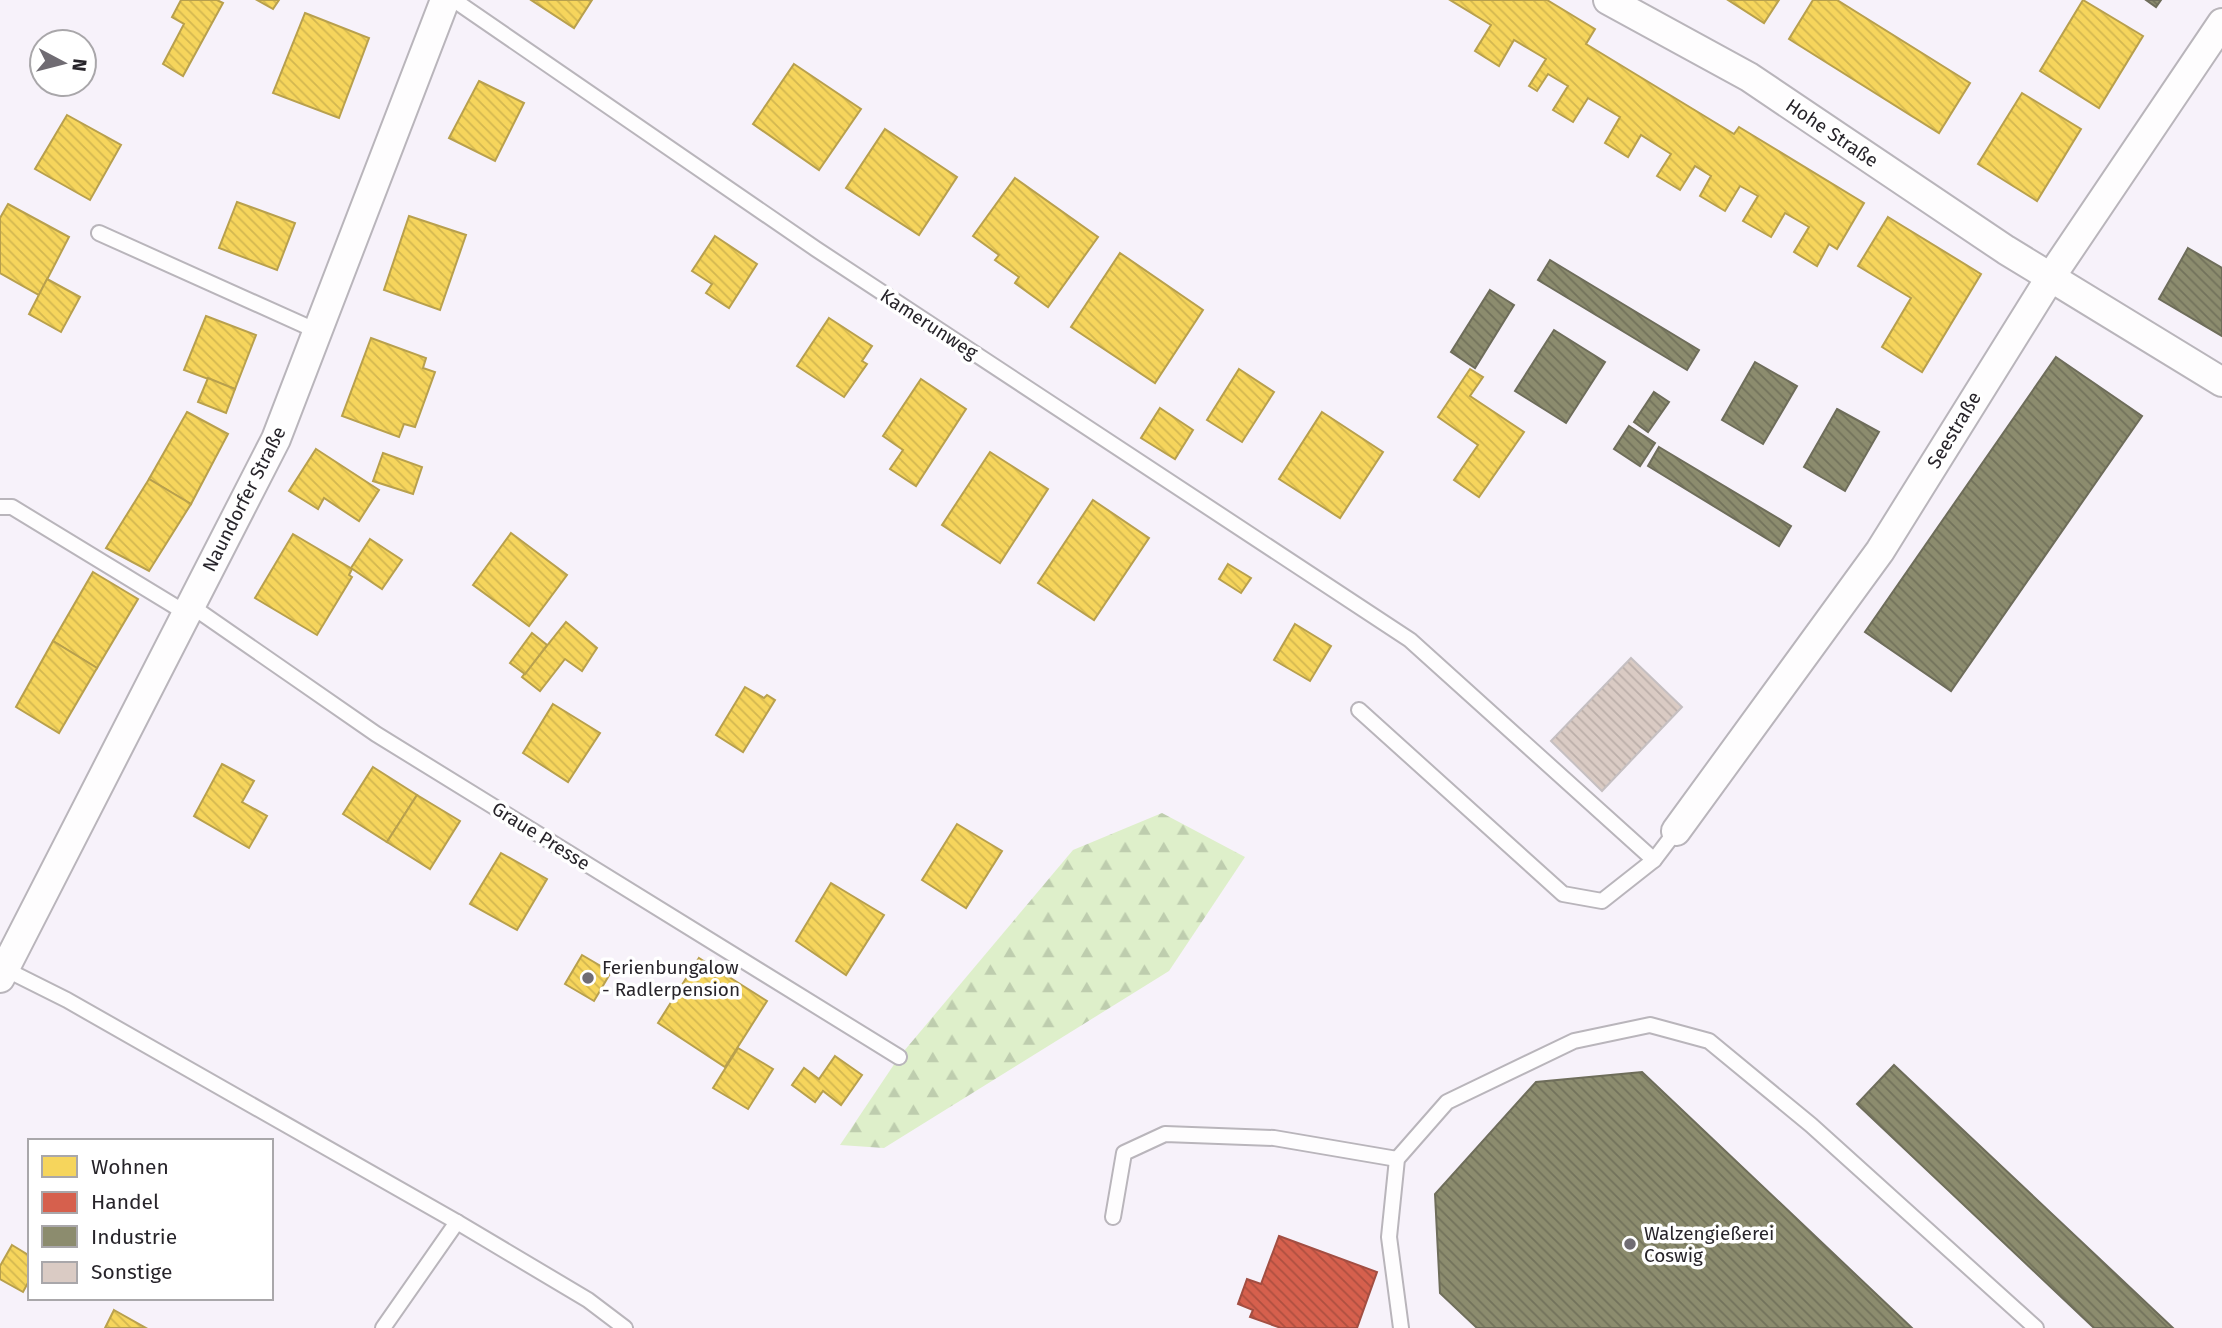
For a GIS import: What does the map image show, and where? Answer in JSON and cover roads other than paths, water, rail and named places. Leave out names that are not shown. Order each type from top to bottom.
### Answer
[{"type":"street","name":"Naundorfer Straße","points":[[2,974],[276,439],[445,0]]},
{"type":"street","name":"Hohe Straße","points":[[1608,0],[1749,77],[2050,278],[2222,382]]},
{"type":"street","name":"Seestraße","points":[[1676,831],[1880,551],[2050,278],[2222,23]]},
{"type":"lane","name":"Kamerunweg","points":[[454,0],[816,249],[1410,640],[1654,860]]},
{"type":"lane","points":[[99,233],[317,331]]},
{"type":"lane","name":"Graue Presse","points":[[0,507],[12,507],[188,609],[376,734],[899,1057]]},
{"type":"lane","points":[[1359,710],[1563,894],[1602,901],[1654,860],[1676,831]]},
{"type":"lane","points":[[2,974],[79,1007],[457,1222],[588,1300],[625,1328]]},
{"type":"lane","points":[[1401,1328],[1389,1237],[1397,1159],[1447,1102],[1574,1041],[1650,1026],[1709,1041],[1811,1125],[2036,1328]]},
{"type":"lane","points":[[1113,1217],[1124,1153],[1165,1134],[1274,1138],[1397,1159]]},
{"type":"lane","points":[[383,1328],[457,1222]]},
{"type":"place","name":"Ferienbungalow - Radlerpension","points":[[588,978]]},
{"type":"place","name":"Walzengießerei Coswig","points":[[1630,1244]]}]
